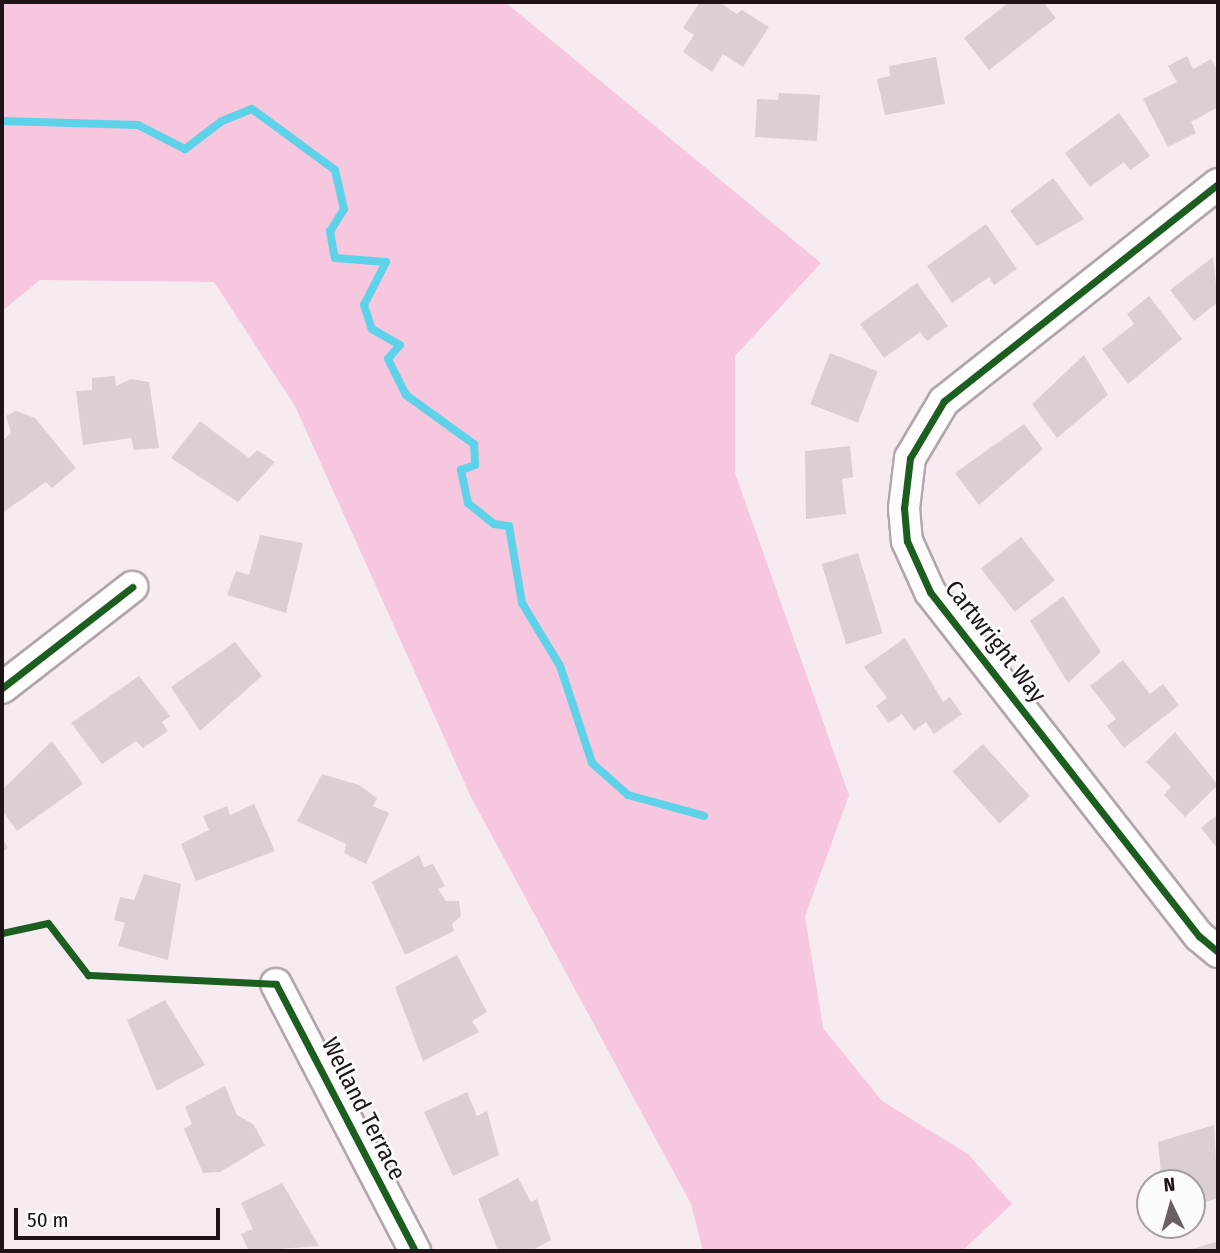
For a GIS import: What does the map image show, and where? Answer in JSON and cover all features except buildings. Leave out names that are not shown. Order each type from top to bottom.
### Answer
[{"type":"street","name":"Cartwright Way","points":[[1218,184],[944,401],[910,458],[904,508],[907,541],[930,592],[1199,936],[1218,952]]},
{"type":"street","points":[[2,688],[132,587]]},
{"type":"street","name":"Welland Terrace","points":[[276,984],[415,1251]]},
{"type":"shaded area","points":[[2,2],[505,2],[821,263],[735,356],[735,473],[849,795],[805,916],[823,1028],[882,1101],[968,1154],[1012,1204],[962,1251],[703,1251],[691,1204],[471,797],[295,406],[214,282],[40,280],[2,311]]},
{"type":"waterway","points":[[2,121],[138,125],[185,149],[222,121],[252,109],[335,170],[344,209],[330,231],[335,258],[386,262],[364,305],[372,329],[400,345],[388,359],[406,395],[474,444],[475,465],[461,470],[468,503],[494,524],[509,526],[522,603],[560,666],[592,763],[628,795],[704,816]]},
{"type":"cycle path","points":[[1218,184],[944,401],[910,458],[904,508],[907,541],[930,592],[1199,936],[1218,952]]},
{"type":"cycle path","points":[[2,688],[132,587]]},
{"type":"cycle path","points":[[2,933],[48,923],[88,975],[276,984],[415,1251]]}]
